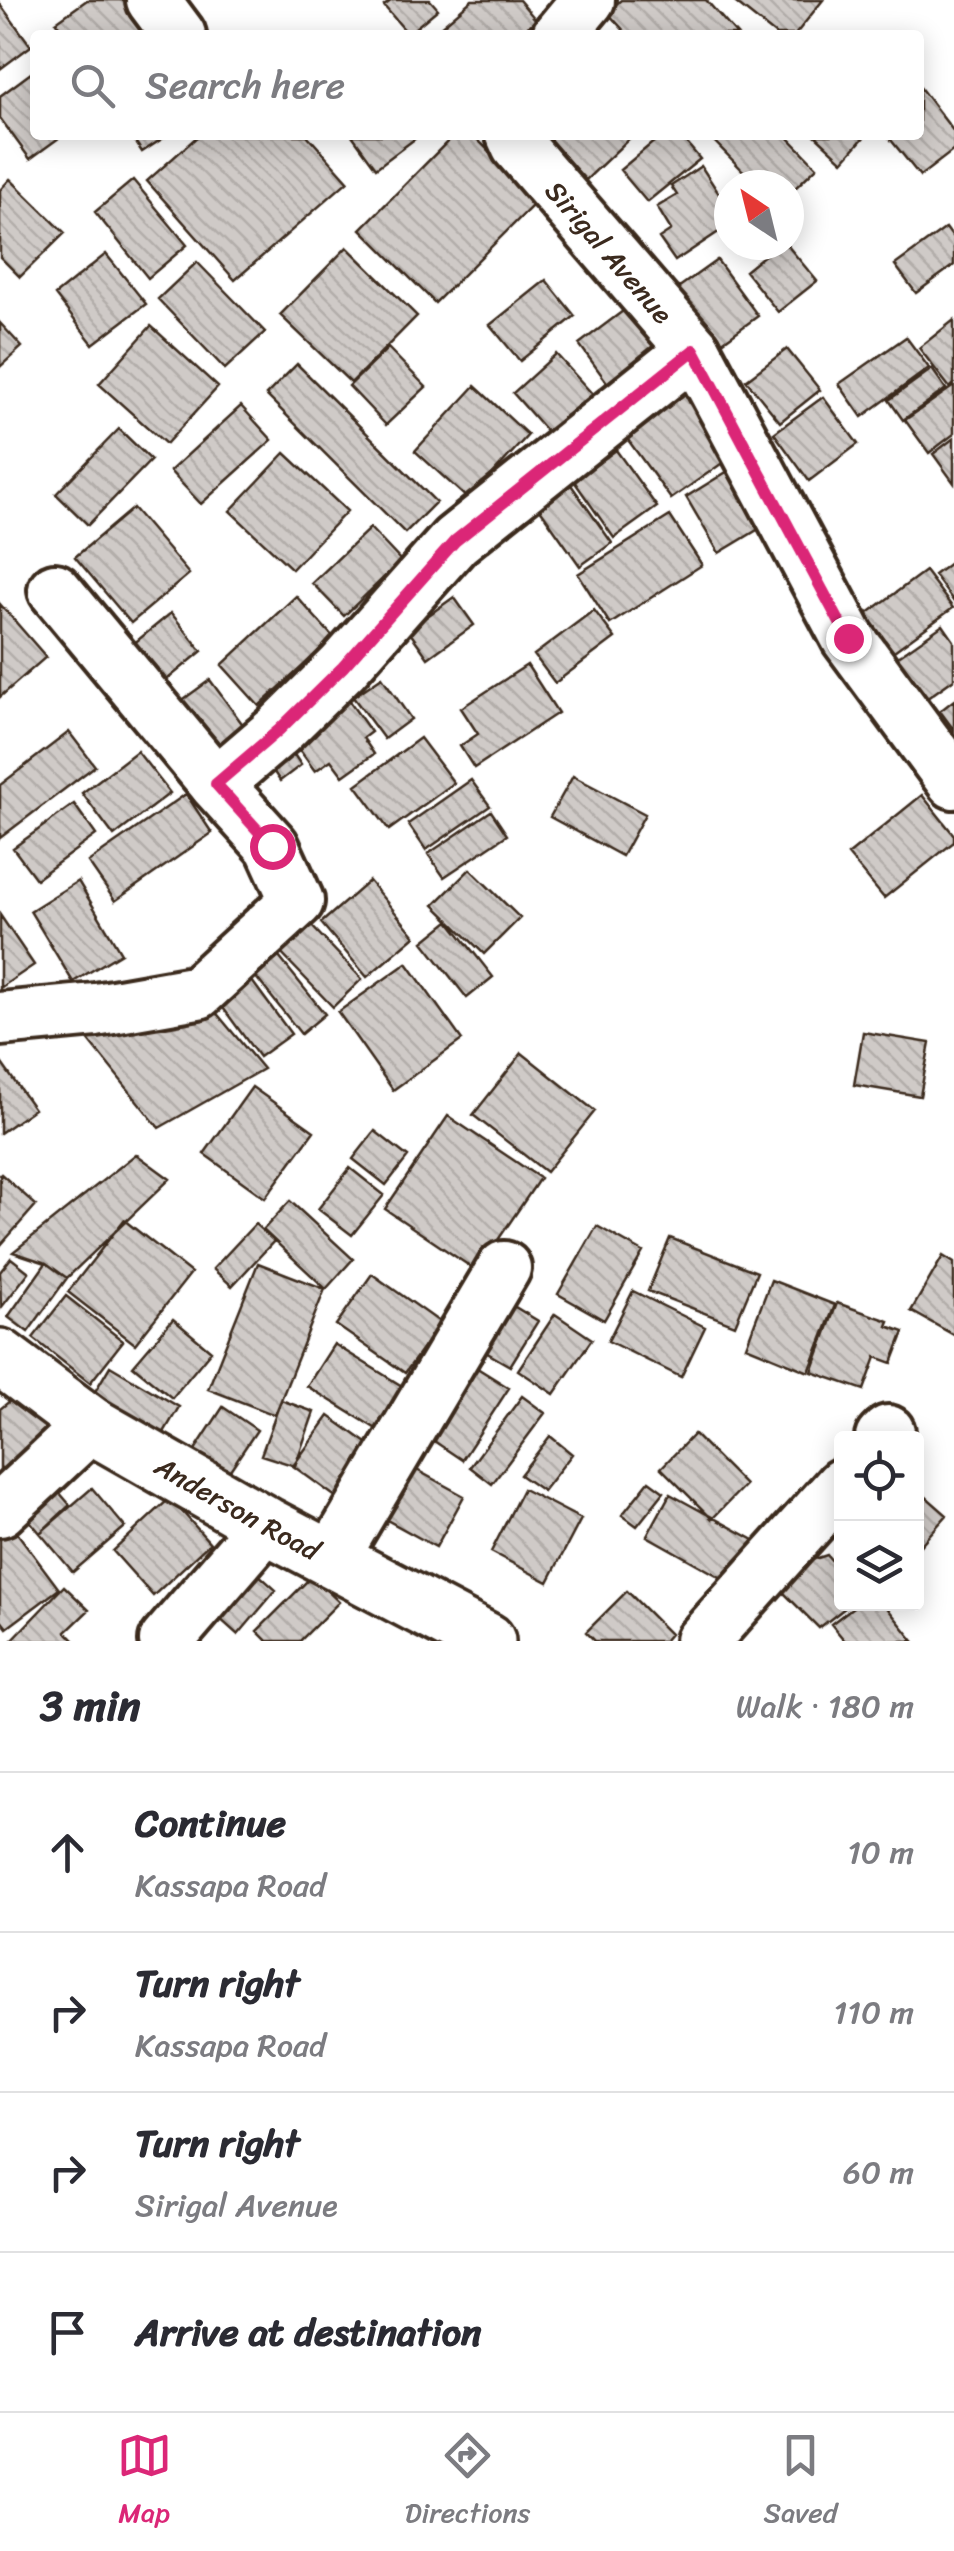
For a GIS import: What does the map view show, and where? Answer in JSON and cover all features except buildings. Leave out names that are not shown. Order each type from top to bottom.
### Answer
[{"type":"main road","name":"Anderson Road","points":[[0,1357],[90,1425],[266,1525],[486,1641]]},
{"type":"street","points":[[153,0],[174,30]]},
{"type":"street","points":[[563,30],[588,0]]},
{"type":"street","name":"Sirigal Avenue","points":[[515,140],[694,350],[848,638],[954,782]]},
{"type":"street","points":[[216,784],[343,667],[455,541],[694,350]]},
{"type":"street","points":[[0,1019],[96,1010],[198,992],[297,900],[272,846],[54,590]]},
{"type":"street","points":[[332,1558],[504,1268]]},
{"type":"street","points":[[0,1510],[90,1425]]},
{"type":"street","points":[[702,1641],[834,1494]]},
{"type":"street","points":[[166,1641],[266,1525]]},
{"type":"route","points":[[272,846],[216,784],[343,667],[455,541],[694,350],[848,638]]}]
